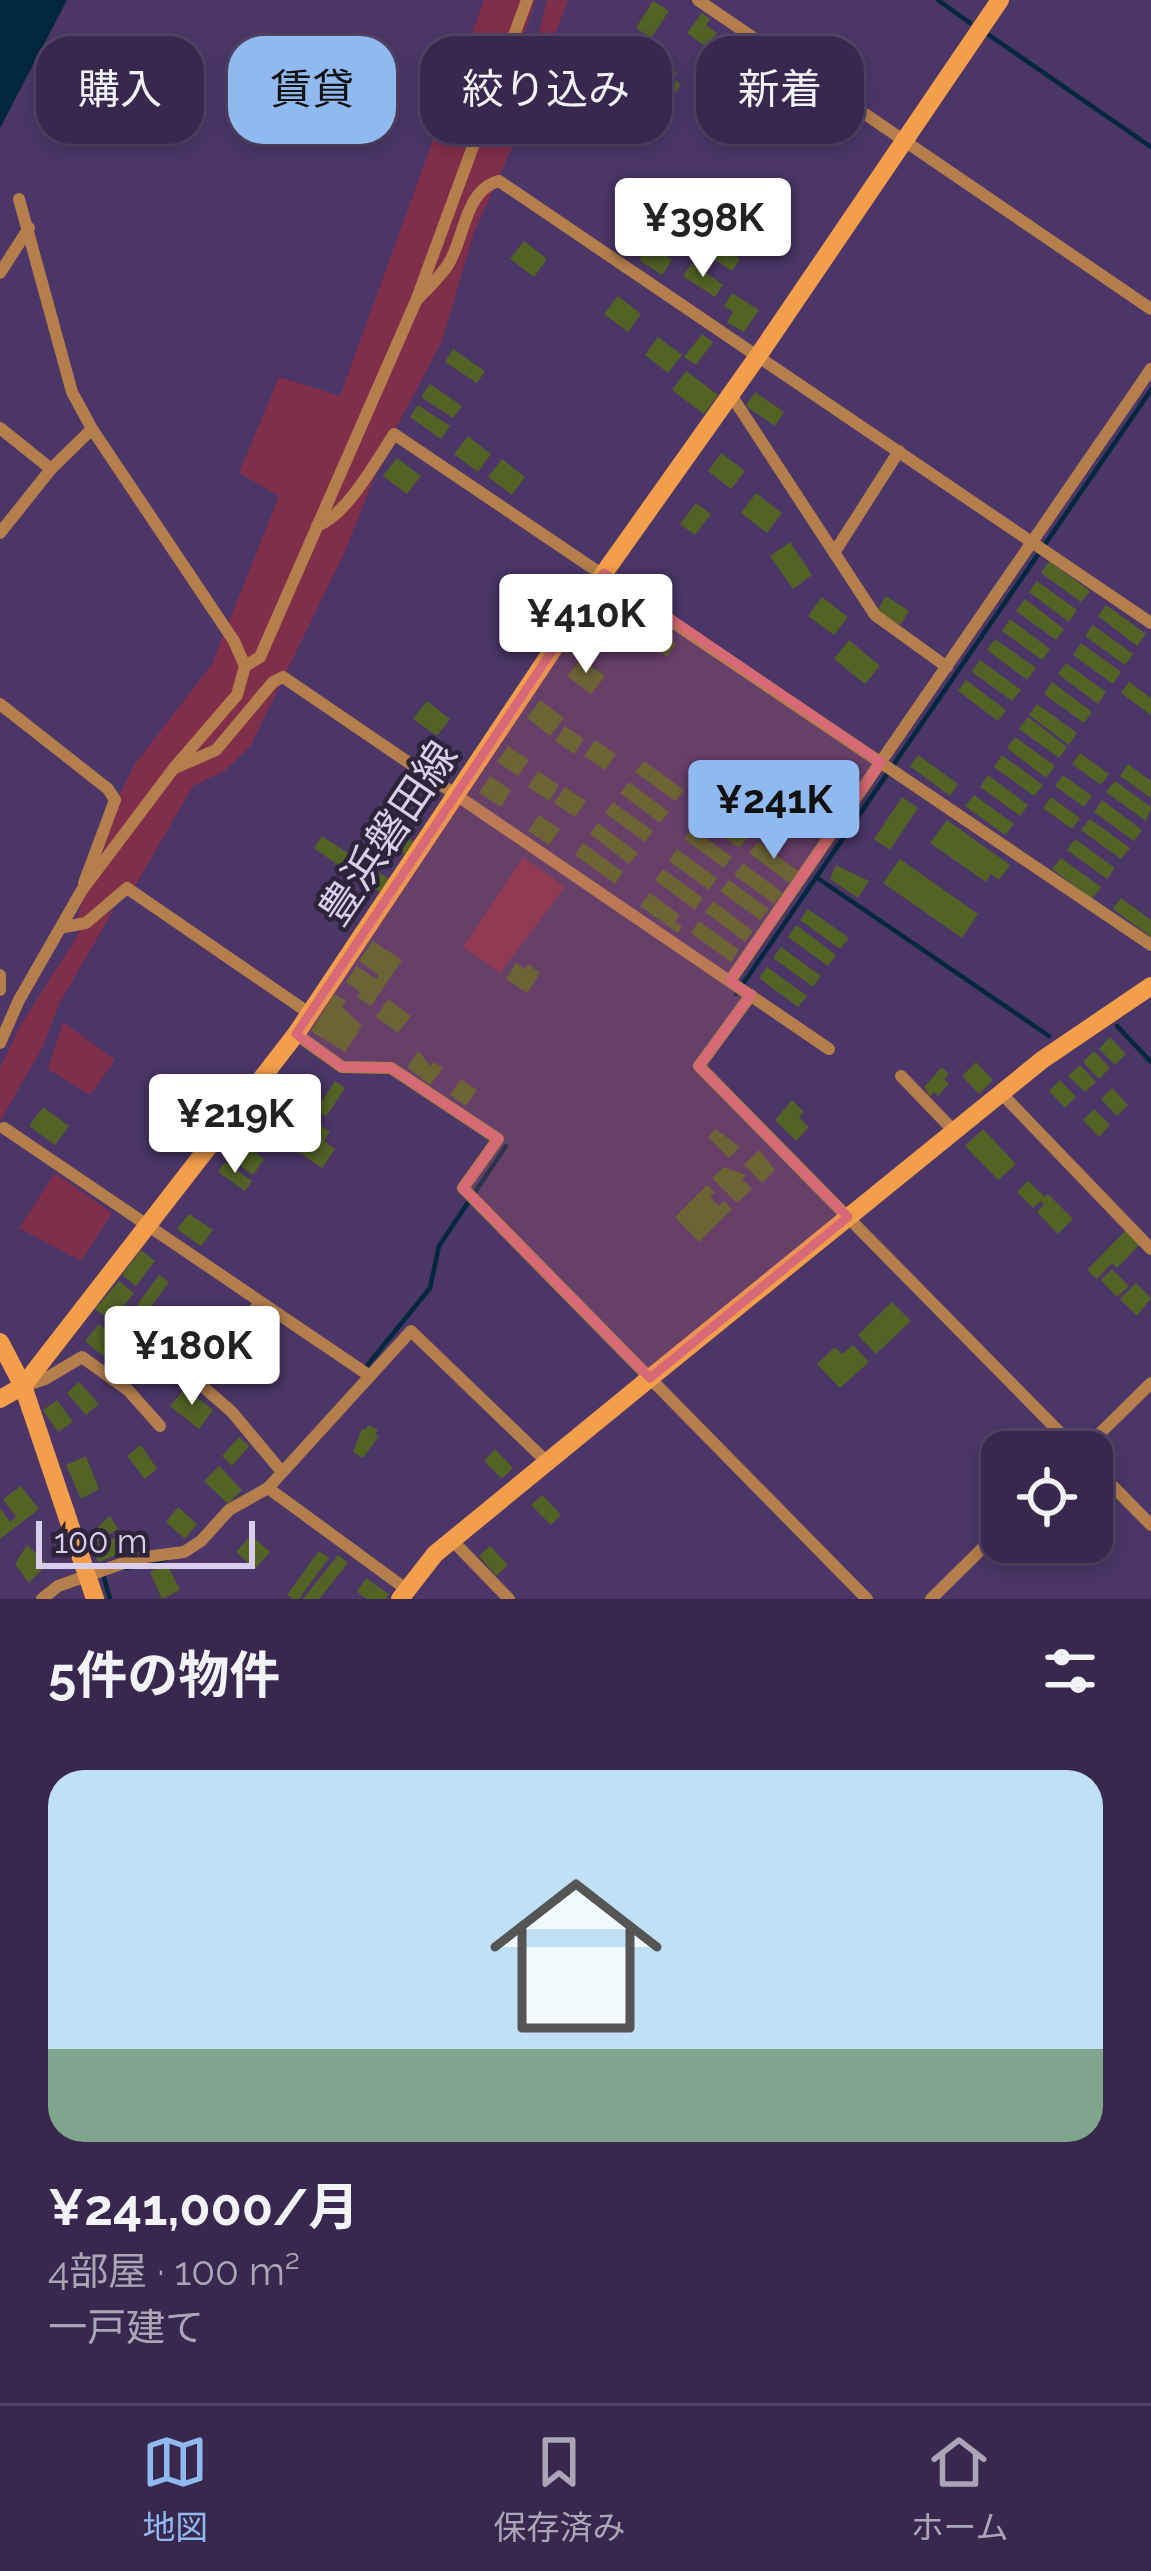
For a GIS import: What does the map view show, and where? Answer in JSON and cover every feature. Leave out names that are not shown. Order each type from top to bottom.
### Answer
[{"type":"main road","name":"豊浜磐田線","points":[[22,1386],[296,1034],[604,573],[1000,0]]},
{"type":"main road","points":[[403,1594],[452,1540],[848,1217],[1083,1030],[1151,986]]},
{"type":"main road","points":[[0,1342],[22,1386],[94,1599]]},
{"type":"main road","points":[[0,1399],[22,1386]]},
{"type":"street","points":[[245,666],[260,657],[416,301],[527,0]]},
{"type":"street","points":[[698,0],[1151,309]]},
{"type":"street","points":[[416,301],[448,264],[477,195],[486,184],[499,181],[1151,623]]},
{"type":"street","points":[[0,1042],[82,890],[174,768],[237,695],[245,666],[234,641],[72,392],[19,199]]},
{"type":"street","points":[[0,273],[29,228]]},
{"type":"street","points":[[1059,1431],[699,1066],[881,762],[1151,369]]},
{"type":"street","points":[[731,395],[875,615],[947,667]]},
{"type":"street","points":[[0,428],[51,469]]},
{"type":"street","points":[[0,533],[51,469],[92,429]]},
{"type":"street","points":[[317,526],[326,523],[363,482],[394,434],[1151,945]]},
{"type":"street","points":[[834,553],[898,451]]},
{"type":"street","points":[[174,768],[216,750],[273,682],[283,677],[829,1049]]},
{"type":"street","points":[[0,704],[108,789],[115,800],[82,890]]},
{"type":"street","points":[[64,927],[86,923],[127,888],[309,1013]]},
{"type":"street","points":[[0,976],[0,990]]},
{"type":"street","points":[[296,1034],[341,1067],[391,1068],[498,1139],[463,1188],[867,1599]]},
{"type":"street","points":[[902,1076],[954,1131]]},
{"type":"street","points":[[1001,1093],[1151,1249]]},
{"type":"street","points":[[4,1128],[364,1371]]},
{"type":"street","points":[[260,1302],[201,1384],[232,1412],[282,1472]]},
{"type":"street","points":[[41,1599],[58,1586],[88,1575],[137,1558],[184,1552],[201,1541],[230,1510],[268,1488],[364,1371],[411,1330],[547,1462]]},
{"type":"street","points":[[22,1386],[82,1357],[128,1390],[160,1426]]},
{"type":"street","points":[[1102,1431],[1151,1383]]},
{"type":"street","points":[[1113,1486],[1151,1525]]},
{"type":"street","points":[[268,1488],[403,1594]]},
{"type":"street","points":[[452,1540],[509,1599]]},
{"type":"street","points":[[931,1599],[981,1550]]},
{"type":"highlighted area","points":[[604,573],[881,762],[730,981],[751,995],[699,1066],[848,1217],[650,1378],[463,1188],[498,1139],[391,1068],[342,1067],[296,1034]]},
{"type":"shaded area","points":[[484,0],[535,0],[524,36],[471,36]]},
{"type":"shaded area","points":[[547,0],[568,0],[554,36],[539,36]]},
{"type":"shaded area","points":[[432,144],[514,144],[473,235],[442,341],[387,445],[346,549],[251,745],[226,770],[193,786],[132,891],[73,933],[103,827],[135,764],[212,664],[279,496],[239,473],[279,377],[340,396]]},
{"type":"shaded area","points":[[523,857],[565,887],[500,973],[463,947]]},
{"type":"shaded area","points":[[114,909],[0,1121],[0,1068],[19,1028],[81,930]]},
{"type":"shaded area","points":[[63,1022],[115,1060],[90,1095],[48,1069]]},
{"type":"shaded area","points":[[55,1173],[112,1213],[81,1261],[19,1228]]},
{"type":"water","points":[[0,0],[67,0],[48,36],[36,36],[36,59],[0,128]]},
{"type":"building","points":[[653,1],[669,11],[652,36],[636,28]]},
{"type":"building","points":[[702,13],[710,19],[706,25],[717,33],[696,40],[687,33]]},
{"type":"building","points":[[672,68],[677,72],[673,79],[681,84],[672,98]]},
{"type":"building","points":[[720,217],[752,238],[744,251],[712,229]]},
{"type":"building","points":[[708,237],[740,259],[732,271],[700,250]]},
{"type":"building","points":[[524,241],[547,259],[534,277],[510,259]]},
{"type":"building","points":[[647,248],[672,260],[662,275],[639,260]]},
{"type":"building","points":[[692,263],[723,285],[715,297],[683,276]]},
{"type":"building","points":[[732,293],[759,310],[744,332],[727,322],[733,312],[724,306]]},
{"type":"building","points":[[618,296],[641,314],[628,332],[604,314]]},
{"type":"building","points":[[702,334],[713,342],[696,365],[684,357]]},
{"type":"building","points":[[658,337],[682,355],[668,373],[645,355]]},
{"type":"building","points":[[453,349],[485,371],[477,383],[445,362]]},
{"type":"building","points":[[686,371],[718,395],[704,414],[672,390]]},
{"type":"building","points":[[430,384],[462,406],[453,418],[421,397]]},
{"type":"building","points":[[755,392],[784,412],[775,426],[746,406]]},
{"type":"building","points":[[418,405],[450,426],[441,439],[410,417]]},
{"type":"building","points":[[468,436],[491,454],[478,472],[454,454]]},
{"type":"building","points":[[721,453],[745,471],[731,489],[708,471]]},
{"type":"building","points":[[397,458],[421,476],[407,494],[383,476]]},
{"type":"building","points":[[502,459],[525,477],[512,495],[488,477]]},
{"type":"building","points":[[756,493],[782,513],[767,533],[741,513]]},
{"type":"building","points":[[696,503],[711,514],[695,535],[680,524]]},
{"type":"building","points":[[790,542],[812,575],[793,589],[770,556]]},
{"type":"building","points":[[1049,561],[1090,591],[1081,602],[1041,573]]},
{"type":"building","points":[[1037,581],[1077,610],[1069,622],[1029,592]]},
{"type":"building","points":[[886,596],[909,611],[900,625],[877,611]]},
{"type":"building","points":[[822,597],[848,617],[834,635],[808,616]]},
{"type":"building","points":[[1025,599],[1064,629],[1056,640],[1016,611]]},
{"type":"building","points":[[1106,605],[1146,634],[1137,646],[1098,616]]},
{"type":"building","points":[[653,619],[662,625],[657,629],[676,644],[667,657],[639,637]]},
{"type":"building","points":[[1010,619],[1050,649],[1042,660],[1002,631]]},
{"type":"building","points":[[1093,625],[1133,654],[1125,665],[1085,636]]},
{"type":"building","points":[[995,639],[1036,668],[1027,680],[987,650]]},
{"type":"building","points":[[849,640],[880,666],[865,684],[834,659]]},
{"type":"building","points":[[1081,643],[1121,672],[1113,684],[1073,655]]},
{"type":"building","points":[[581,659],[605,676],[591,694],[567,676]]},
{"type":"building","points":[[980,660],[1021,690],[1012,701],[972,672]]},
{"type":"building","points":[[1066,663],[1106,692],[1098,704],[1058,674]]},
{"type":"building","points":[[966,680],[1006,710],[998,721],[958,691]]},
{"type":"building","points":[[1052,682],[1092,712],[1084,723],[1044,694]]},
{"type":"building","points":[[1129,682],[1151,698],[1151,715],[1121,693]]},
{"type":"building","points":[[540,700],[564,718],[550,736],[527,718]]},
{"type":"building","points":[[427,701],[450,719],[437,736],[413,719]]},
{"type":"building","points":[[1037,704],[1077,733],[1069,745],[1029,715]]},
{"type":"building","points":[[1028,717],[1067,747],[1059,758],[1019,729]]},
{"type":"building","points":[[565,726],[584,739],[574,754],[555,741]]},
{"type":"building","points":[[1015,737],[1055,766],[1046,778],[1007,748]]},
{"type":"building","points":[[595,740],[616,754],[605,770],[584,756]]},
{"type":"building","points":[[508,746],[529,760],[518,776],[497,762]]},
{"type":"building","points":[[1080,753],[1109,774],[1101,785],[1072,764]]},
{"type":"building","points":[[918,755],[958,784],[950,796],[910,766]]},
{"type":"building","points":[[1002,755],[1043,785],[1034,796],[994,767]]},
{"type":"building","points":[[644,761],[684,790],[675,801],[635,772]]},
{"type":"building","points":[[1128,764],[1151,781],[1151,798],[1120,776]]},
{"type":"building","points":[[538,771],[559,785],[549,801],[528,787]]},
{"type":"building","points":[[988,775],[1028,805],[1020,816],[980,787]]},
{"type":"building","points":[[1063,775],[1092,796],[1084,807],[1055,786]]},
{"type":"building","points":[[490,776],[511,790],[501,807],[479,793]]},
{"type":"building","points":[[1115,781],[1151,807],[1146,821],[1106,792]]},
{"type":"building","points":[[629,782],[669,812],[660,823],[620,793]]},
{"type":"building","points":[[565,787],[586,801],[575,817],[554,803]]},
{"type":"building","points":[[974,795],[1014,824],[1005,835],[965,806]]},
{"type":"building","points":[[902,797],[918,808],[890,850],[874,839]]},
{"type":"building","points":[[1051,797],[1080,818],[1072,829],[1043,808]]},
{"type":"building","points":[[1102,800],[1142,830],[1134,841],[1094,812]]},
{"type":"building","points":[[613,802],[653,831],[645,842],[605,813]]},
{"type":"building","points":[[708,807],[748,837],[739,848],[699,819]]},
{"type":"building","points":[[539,815],[560,829],[549,845],[528,831]]},
{"type":"building","points":[[1090,819],[1130,848],[1121,859],[1081,830]]},
{"type":"building","points":[[947,820],[1010,865],[999,880],[991,874],[986,882],[930,843]]},
{"type":"building","points":[[383,821],[415,843],[406,855],[375,833]]},
{"type":"building","points":[[598,823],[638,853],[629,864],[590,834]]},
{"type":"building","points":[[692,828],[732,857],[724,868],[684,839]]},
{"type":"building","points":[[322,836],[354,857],[345,870],[314,848]]},
{"type":"building","points":[[1075,839],[1115,868],[1107,879],[1067,850]]},
{"type":"building","points":[[758,842],[798,871],[789,883],[749,853]]},
{"type":"building","points":[[583,843],[623,872],[615,884],[575,855]]},
{"type":"building","points":[[677,849],[717,878],[709,890],[669,861]]},
{"type":"building","points":[[357,858],[389,879],[380,892],[349,870]]},
{"type":"building","points":[[1061,858],[1101,887],[1092,899],[1052,869]]},
{"type":"building","points":[[900,859],[978,914],[962,938],[883,883]]},
{"type":"building","points":[[743,863],[783,893],[774,904],[734,875]]},
{"type":"building","points":[[836,865],[869,881],[858,898],[830,879]]},
{"type":"building","points":[[663,869],[703,898],[695,910],[655,880]]},
{"type":"building","points":[[729,880],[769,909],[760,920],[720,891]]},
{"type":"building","points":[[650,893],[680,915],[675,922],[682,927],[678,933],[640,906]]},
{"type":"building","points":[[1121,898],[1151,920],[1151,937],[1113,909]]},
{"type":"building","points":[[713,901],[753,931],[745,942],[705,912]]},
{"type":"building","points":[[808,909],[849,938],[840,949],[800,920]]},
{"type":"building","points":[[699,921],[739,950],[731,962],[691,933]]},
{"type":"building","points":[[796,925],[836,955],[828,966],[788,937]]},
{"type":"building","points":[[373,941],[402,960],[371,1006],[346,982],[357,966],[376,979],[379,975],[359,961]]},
{"type":"building","points":[[781,947],[821,976],[813,987],[773,958]]},
{"type":"building","points":[[516,963],[525,969],[528,964],[540,973],[527,993],[506,979]]},
{"type":"building","points":[[767,967],[807,996],[798,1007],[759,978]]},
{"type":"building","points":[[334,994],[346,1001],[342,1007],[362,1026],[345,1052],[311,1031]]},
{"type":"building","points":[[388,999],[411,1016],[398,1033],[376,1017]]},
{"type":"building","points":[[1110,1037],[1126,1054],[1115,1065],[1099,1049]]},
{"type":"building","points":[[418,1051],[431,1066],[434,1062],[443,1068],[430,1085],[407,1067]]},
{"type":"building","points":[[1094,1051],[1110,1068],[1099,1079],[1083,1062]]},
{"type":"building","points":[[976,1062],[993,1080],[979,1094],[962,1076]]},
{"type":"building","points":[[1080,1065],[1096,1082],[1085,1092],[1068,1076]]},
{"type":"building","points":[[942,1067],[949,1074],[944,1079],[949,1084],[938,1096],[934,1092],[930,1097],[924,1087]]},
{"type":"building","points":[[290,1079],[313,1096],[300,1114],[277,1096]]},
{"type":"building","points":[[461,1079],[477,1090],[466,1106],[450,1095]]},
{"type":"building","points":[[1060,1080],[1076,1097],[1065,1108],[1049,1091]]},
{"type":"building","points":[[335,1081],[345,1088],[326,1117],[316,1110]]},
{"type":"building","points":[[1112,1088],[1128,1105],[1117,1116],[1101,1099]]},
{"type":"building","points":[[792,1100],[804,1112],[799,1117],[809,1127],[796,1141],[775,1120]]},
{"type":"building","points":[[43,1107],[69,1126],[55,1145],[29,1126]]},
{"type":"building","points":[[1094,1109],[1110,1125],[1099,1137],[1083,1120]]},
{"type":"building","points":[[310,1118],[330,1132],[324,1141],[335,1149],[322,1168],[291,1147]]},
{"type":"building","points":[[716,1129],[740,1147],[729,1158],[708,1137]]},
{"type":"building","points":[[983,1129],[1016,1164],[998,1180],[965,1146]]},
{"type":"building","points":[[240,1142],[264,1159],[253,1175],[229,1157]]},
{"type":"building","points":[[759,1150],[775,1170],[762,1183],[744,1165]]},
{"type":"building","points":[[225,1162],[252,1181],[245,1191],[218,1172]]},
{"type":"building","points":[[724,1167],[746,1175],[742,1179],[752,1189],[737,1203],[712,1178]]},
{"type":"building","points":[[1028,1181],[1073,1219],[1058,1234],[1037,1212],[1044,1204],[1041,1201],[1033,1208],[1017,1192]]},
{"type":"building","points":[[707,1185],[719,1206],[724,1201],[732,1209],[699,1242],[675,1217]]},
{"type":"building","points":[[189,1214],[213,1230],[201,1246],[177,1229]]},
{"type":"building","points":[[1126,1230],[1140,1244],[1117,1268],[1112,1263],[1097,1279],[1087,1270]]},
{"type":"building","points":[[141,1250],[155,1261],[136,1286],[122,1275]]},
{"type":"building","points":[[1112,1269],[1129,1286],[1117,1297],[1101,1280]]},
{"type":"building","points":[[159,1275],[169,1282],[147,1312],[137,1305]]},
{"type":"building","points":[[119,1281],[134,1293],[112,1321],[95,1309]]},
{"type":"building","points":[[1136,1283],[1151,1298],[1137,1316],[1120,1299]]},
{"type":"building","points":[[892,1302],[911,1321],[876,1354],[858,1335]]},
{"type":"building","points":[[99,1324],[117,1339],[103,1356],[85,1341]]},
{"type":"building","points":[[188,1325],[216,1348],[202,1367],[173,1344]]},
{"type":"building","points":[[121,1339],[139,1354],[126,1371],[107,1356]]},
{"type":"building","points":[[853,1345],[869,1362],[840,1388],[817,1364],[835,1347],[842,1354]]},
{"type":"building","points":[[79,1382],[99,1404],[86,1415],[67,1393]]},
{"type":"building","points":[[185,1388],[213,1410],[199,1429],[170,1406]]},
{"type":"building","points":[[57,1400],[73,1422],[58,1432],[43,1410]]},
{"type":"building","points":[[368,1425],[379,1436],[363,1458],[353,1452],[362,1428]]},
{"type":"building","points":[[239,1437],[249,1446],[232,1466],[222,1456]]},
{"type":"building","points":[[141,1445],[157,1469],[145,1479],[127,1456]]},
{"type":"building","points":[[495,1449],[513,1468],[502,1479],[484,1461]]},
{"type":"building","points":[[86,1456],[99,1489],[81,1499],[66,1465]]},
{"type":"building","points":[[219,1466],[242,1490],[228,1504],[204,1481]]},
{"type":"building","points":[[21,1486],[39,1509],[0,1539],[0,1508],[10,1522],[16,1517],[3,1499]]},
{"type":"building","points":[[542,1495],[561,1515],[551,1525],[531,1505]]},
{"type":"building","points":[[178,1507],[197,1524],[185,1539],[166,1522]]},
{"type":"building","points":[[110,1516],[118,1529],[95,1543],[89,1535]]},
{"type":"building","points":[[251,1535],[270,1552],[255,1569],[236,1552]]},
{"type":"building","points":[[119,1536],[128,1551],[98,1562],[91,1548]]},
{"type":"building","points":[[27,1545],[47,1564],[29,1583],[15,1564]]},
{"type":"building","points":[[490,1546],[508,1565],[496,1576],[479,1556]]},
{"type":"building","points":[[319,1551],[329,1558],[299,1599],[293,1599],[287,1595]]},
{"type":"building","points":[[338,1555],[348,1563],[319,1599],[303,1599]]},
{"type":"building","points":[[167,1564],[180,1590],[162,1599],[150,1572]]},
{"type":"building","points":[[366,1578],[389,1594],[386,1599],[367,1599],[357,1592]]},
{"type":"waterway","points":[[938,0],[970,23]]},
{"type":"waterway","points":[[989,35],[1151,147]]},
{"type":"waterway","points":[[736,994],[1151,390]]},
{"type":"waterway","points":[[816,877],[1049,1036]]},
{"type":"waterway","points":[[1117,1026],[1151,1062]]},
{"type":"waterway","points":[[366,1367],[430,1288],[439,1246],[506,1146]]},
{"type":"waterway","points":[[126,1568],[167,1559]]},
{"type":"waterway","points":[[103,1574],[110,1599]]}]
